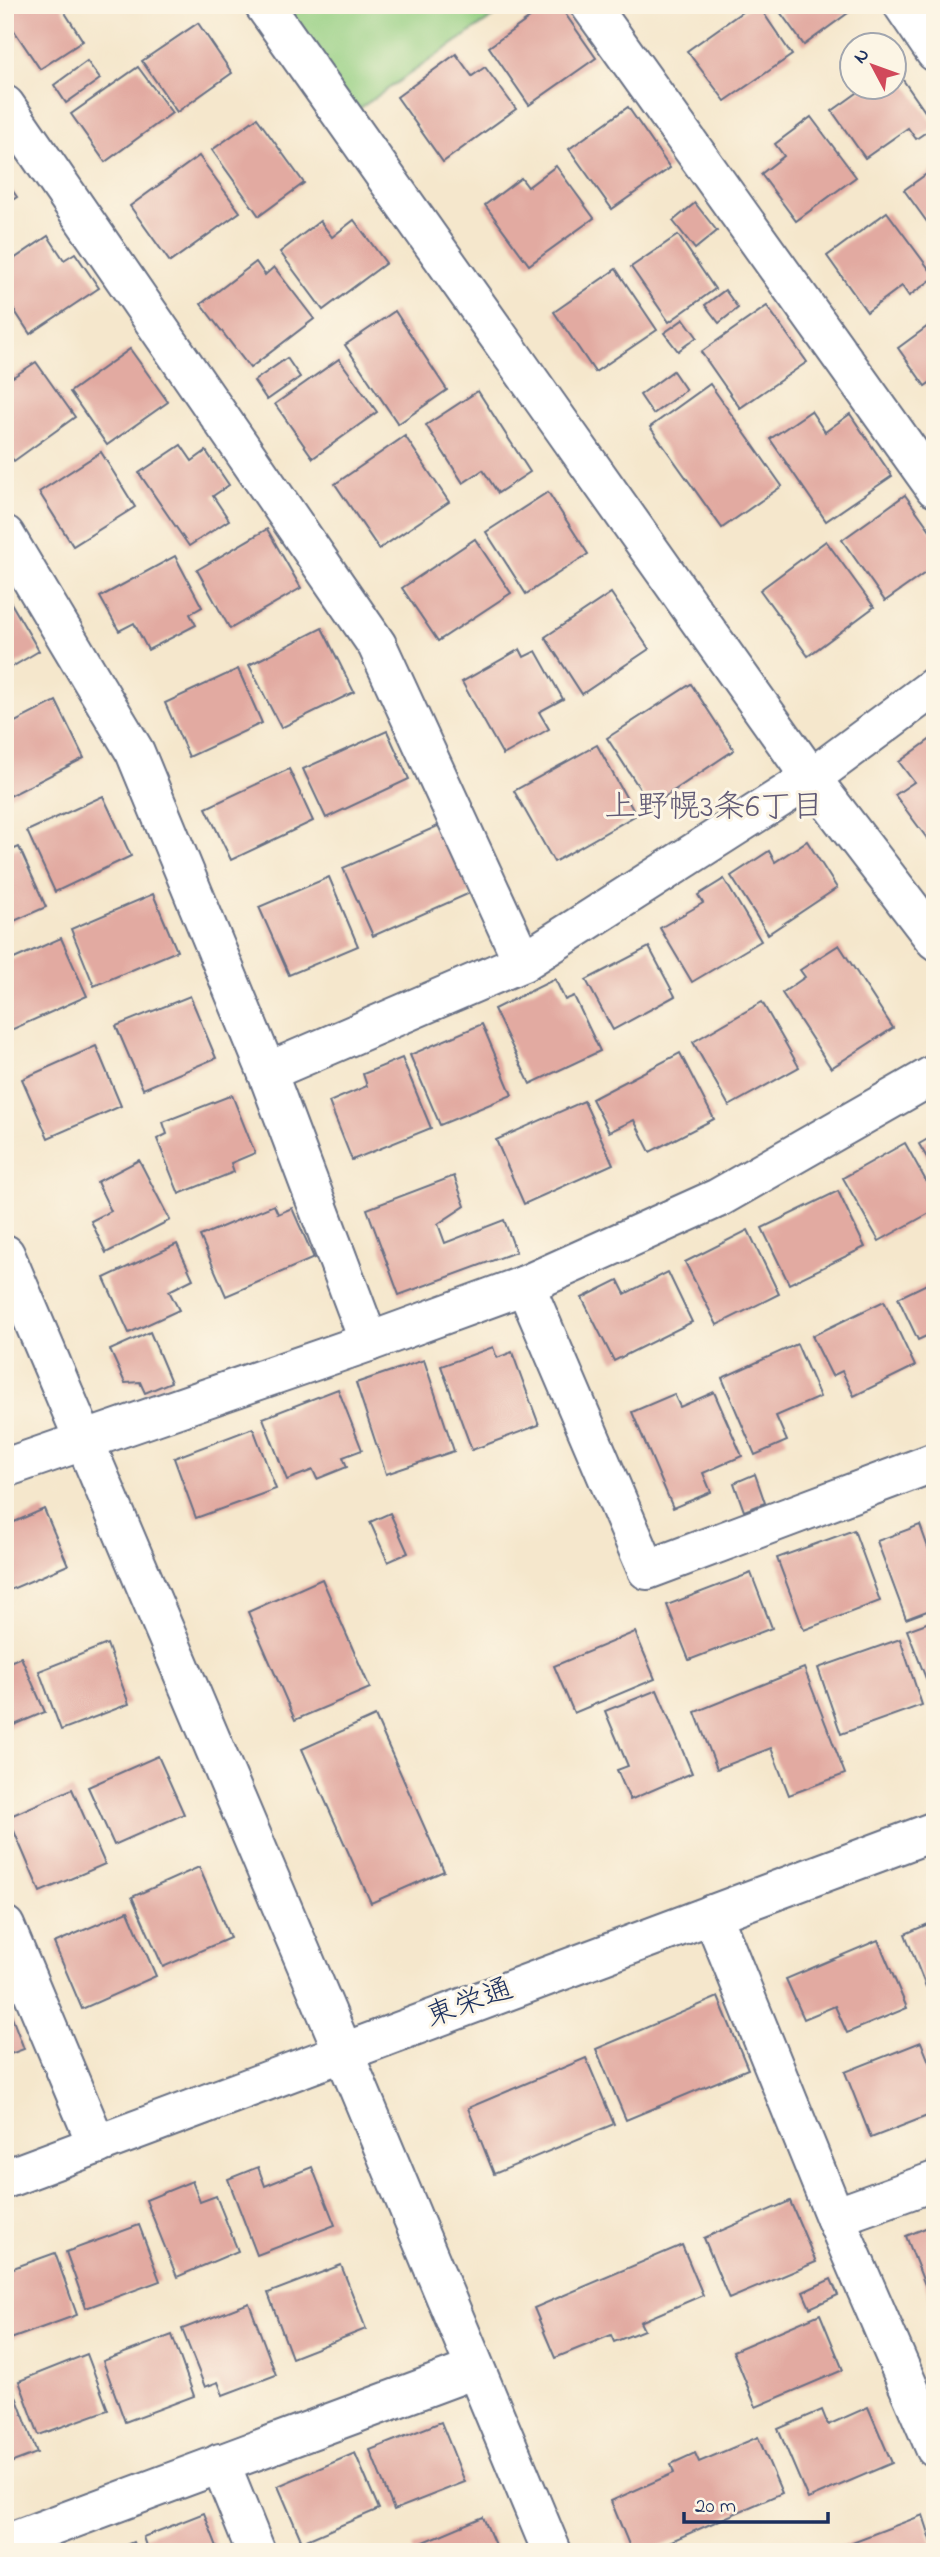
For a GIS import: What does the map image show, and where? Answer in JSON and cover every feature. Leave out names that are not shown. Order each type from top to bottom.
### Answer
[{"type":"street","points":[[264,5],[811,778],[935,940]]},
{"type":"street","points":[[590,5],[935,488]]},
{"type":"street","points":[[903,5],[935,52]]},
{"type":"street","points":[[5,105],[377,645],[523,962]]},
{"type":"street","points":[[5,535],[135,752],[267,1072],[369,1342]]},
{"type":"street","points":[[267,1072],[523,962],[811,778],[935,686]]},
{"type":"street","points":[[5,1468],[525,1285],[719,1198],[935,1074]]},
{"type":"street","points":[[5,1254],[552,2552]]},
{"type":"street","points":[[525,1285],[647,1570],[935,1462]]},
{"type":"street","name":"東栄通","points":[[5,2179],[935,1831]]},
{"type":"street","points":[[712,1913],[835,2217],[935,2448]]},
{"type":"street","points":[[5,1926],[97,2145]]},
{"type":"street","points":[[835,2217],[935,2181]]},
{"type":"street","points":[[5,2544],[475,2369]]},
{"type":"street","points":[[220,2463],[256,2552]]},
{"type":"green space","points":[[264,5],[510,5],[344,119]]},
{"type":"building","points":[[66,5],[62,8],[83,41],[40,69],[5,17],[5,7]]},
{"type":"building","points":[[548,5],[559,5],[596,58],[529,105],[489,47]]},
{"type":"building","points":[[752,5],[758,5],[792,55],[725,101],[687,51]]},
{"type":"building","points":[[775,5],[859,5],[804,45]]},
{"type":"building","points":[[198,23],[232,73],[177,112],[142,61]]},
{"type":"building","points":[[456,54],[472,76],[485,67],[516,109],[443,162],[397,97]]},
{"type":"building","points":[[87,61],[100,79],[66,103],[54,85]]},
{"type":"building","points":[[138,67],[172,113],[105,162],[71,114]]},
{"type":"building","points":[[908,87],[935,126],[916,139],[908,128],[865,158],[832,111],[845,102],[908,102]]},
{"type":"building","points":[[628,107],[670,168],[612,209],[569,149]]},
{"type":"building","points":[[811,117],[856,177],[796,221],[761,174],[784,156],[775,144]]},
{"type":"building","points":[[257,118],[304,183],[259,216],[212,150]]},
{"type":"building","points":[[199,156],[240,212],[170,262],[130,206]]},
{"type":"building","points":[[556,166],[594,218],[529,265],[485,205],[521,178],[528,187]]},
{"type":"building","points":[[935,168],[935,233],[904,190]]},
{"type":"building","points":[[5,180],[17,197],[5,205]]},
{"type":"building","points":[[695,203],[717,231],[695,249],[673,221]]},
{"type":"building","points":[[887,212],[935,277],[909,296],[902,286],[867,312],[827,256]]},
{"type":"building","points":[[354,220],[386,263],[323,310],[280,252],[320,221],[332,237]]},
{"type":"building","points":[[678,235],[715,289],[669,322],[631,267]]},
{"type":"building","points":[[48,236],[64,260],[75,253],[99,288],[30,334],[5,296],[5,265]]},
{"type":"building","points":[[256,262],[265,275],[274,267],[314,319],[250,368],[201,304]]},
{"type":"building","points":[[616,269],[657,330],[595,372],[554,312]]},
{"type":"building","points":[[725,290],[738,308],[719,323],[705,305]]},
{"type":"building","points":[[767,306],[807,362],[740,408],[701,352]]},
{"type":"building","points":[[395,311],[447,390],[398,424],[345,345]]},
{"type":"building","points":[[684,319],[697,337],[678,351],[664,333]]},
{"type":"building","points":[[935,321],[935,379],[925,386],[898,348]]},
{"type":"building","points":[[130,349],[168,402],[107,445],[70,392]]},
{"type":"building","points":[[287,358],[300,377],[267,400],[254,381]]},
{"type":"building","points":[[339,359],[377,412],[313,458],[275,404]]},
{"type":"building","points":[[36,362],[75,417],[14,461],[5,450],[5,366],[13,377]]},
{"type":"building","points":[[673,371],[686,390],[653,414],[640,395]]},
{"type":"building","points":[[710,384],[782,486],[722,528],[650,427]]},
{"type":"building","points":[[478,391],[530,472],[498,493],[483,470],[463,483],[426,425]]},
{"type":"building","points":[[811,411],[825,432],[850,414],[892,476],[826,521],[770,439]]},
{"type":"building","points":[[405,436],[449,502],[379,549],[335,484]]},
{"type":"building","points":[[181,445],[192,461],[206,451],[229,485],[213,496],[229,520],[189,546],[139,473]]},
{"type":"building","points":[[101,452],[135,507],[73,546],[39,492]]},
{"type":"building","points":[[548,492],[588,554],[526,594],[486,532]]},
{"type":"building","points":[[905,495],[935,537],[935,566],[885,601],[842,540]]},
{"type":"building","points":[[267,529],[301,588],[230,629],[197,570]]},
{"type":"building","points":[[475,539],[511,593],[438,641],[402,588]]},
{"type":"building","points":[[826,541],[874,607],[808,656],[760,590]]},
{"type":"building","points":[[175,556],[202,607],[190,614],[196,625],[148,650],[134,623],[119,631],[100,597]]},
{"type":"building","points":[[611,593],[649,649],[582,694],[545,637]]},
{"type":"building","points":[[11,603],[39,651],[5,671],[5,606]]},
{"type":"building","points":[[322,628],[354,692],[281,728],[249,665]]},
{"type":"building","points":[[520,649],[524,657],[536,651],[563,699],[539,712],[549,729],[503,755],[462,682]]},
{"type":"building","points":[[238,669],[262,723],[189,757],[165,703]]},
{"type":"building","points":[[691,684],[734,750],[651,806],[607,738]]},
{"type":"building","points":[[56,701],[84,758],[10,796],[5,788],[5,727]]},
{"type":"building","points":[[387,731],[409,779],[326,818],[303,769]]},
{"type":"building","points":[[935,736],[935,837],[929,841],[895,795],[914,782],[899,762]]},
{"type":"building","points":[[597,745],[636,815],[554,862],[514,791]]},
{"type":"building","points":[[289,769],[313,821],[231,860],[206,808]]},
{"type":"building","points":[[103,796],[131,856],[55,892],[27,831]]},
{"type":"building","points":[[440,825],[470,893],[373,936],[343,868]]},
{"type":"building","points":[[807,841],[837,888],[768,934],[731,876],[769,851],[775,862]]},
{"type":"building","points":[[19,847],[46,907],[5,925],[5,853]]},
{"type":"building","points":[[329,877],[358,946],[289,975],[259,907]]},
{"type":"building","points":[[724,879],[761,941],[692,982],[660,928],[703,903],[698,895]]},
{"type":"building","points":[[153,894],[177,951],[94,986],[71,929]]},
{"type":"building","points":[[61,938],[87,996],[11,1030],[5,1017],[5,963]]},
{"type":"building","points":[[839,945],[893,1028],[831,1068],[782,993],[805,977],[800,970]]},
{"type":"building","points":[[649,947],[675,996],[613,1030],[586,980]]},
{"type":"building","points":[[555,979],[565,1000],[574,996],[600,1051],[530,1084],[494,1009]]},
{"type":"building","points":[[190,996],[216,1058],[143,1089],[116,1026]]},
{"type":"building","points":[[762,1002],[799,1067],[729,1106],[693,1042]]},
{"type":"building","points":[[482,1024],[512,1095],[440,1125],[410,1055]]},
{"type":"building","points":[[96,1046],[121,1106],[48,1138],[22,1079]]},
{"type":"building","points":[[680,1053],[714,1119],[650,1152],[634,1120],[609,1132],[592,1099]]},
{"type":"building","points":[[402,1058],[431,1128],[352,1160],[329,1102],[367,1086],[363,1074]]},
{"type":"building","points":[[232,1095],[255,1153],[231,1163],[234,1172],[179,1194],[157,1139],[167,1134],[163,1122]]},
{"type":"building","points":[[584,1101],[613,1164],[524,1204],[496,1140]]},
{"type":"building","points":[[935,1135],[935,1171],[919,1144]]},
{"type":"building","points":[[905,1143],[935,1197],[935,1210],[879,1241],[843,1178]]},
{"type":"building","points":[[139,1160],[170,1220],[106,1253],[91,1221],[111,1211],[97,1182]]},
{"type":"building","points":[[454,1176],[465,1206],[438,1224],[445,1243],[504,1220],[516,1252],[399,1295],[367,1209]]},
{"type":"building","points":[[838,1191],[865,1247],[789,1284],[762,1228]]},
{"type":"building","points":[[274,1205],[278,1214],[292,1208],[314,1258],[226,1296],[200,1236]]},
{"type":"building","points":[[748,1230],[779,1294],[717,1325],[685,1262]]},
{"type":"building","points":[[177,1244],[193,1279],[169,1291],[179,1310],[129,1333],[104,1278]]},
{"type":"building","points":[[668,1272],[692,1322],[614,1361],[582,1298],[618,1280],[625,1294]]},
{"type":"building","points":[[935,1280],[935,1332],[918,1340],[898,1298]]},
{"type":"building","points":[[884,1301],[915,1366],[854,1396],[842,1371],[832,1376],[812,1336]]},
{"type":"building","points":[[150,1332],[171,1382],[145,1393],[140,1382],[125,1383],[110,1350]]},
{"type":"building","points":[[797,1344],[820,1397],[776,1416],[787,1441],[755,1455],[722,1378]]},
{"type":"building","points":[[493,1347],[497,1358],[512,1352],[539,1425],[472,1450],[441,1366]]},
{"type":"building","points":[[424,1360],[454,1451],[386,1474],[356,1383]]},
{"type":"building","points":[[338,1389],[362,1450],[343,1457],[347,1467],[317,1479],[313,1470],[287,1480],[263,1418]]},
{"type":"building","points":[[714,1392],[742,1456],[703,1473],[711,1492],[673,1508],[632,1412],[674,1394],[680,1407]]},
{"type":"building","points":[[253,1428],[276,1489],[196,1518],[174,1458]]},
{"type":"building","points":[[755,1474],[765,1503],[744,1511],[734,1483]]},
{"type":"building","points":[[44,1509],[68,1565],[5,1592],[5,1526]]},
{"type":"building","points":[[390,1513],[408,1553],[388,1562],[370,1522]]},
{"type":"building","points":[[920,1525],[935,1567],[935,1608],[906,1619],[877,1541]]},
{"type":"building","points":[[854,1530],[880,1601],[804,1630],[777,1558]]},
{"type":"building","points":[[751,1573],[772,1628],[689,1660],[667,1605]]},
{"type":"building","points":[[322,1579],[370,1688],[295,1720],[248,1612]]},
{"type":"building","points":[[935,1620],[935,1684],[929,1686],[907,1630]]},
{"type":"building","points":[[635,1632],[655,1679],[574,1713],[554,1666]]},
{"type":"building","points":[[900,1639],[922,1705],[841,1734],[818,1668]]},
{"type":"building","points":[[107,1644],[129,1704],[61,1730],[39,1671]]},
{"type":"building","points":[[21,1657],[45,1712],[5,1729],[5,1664]]},
{"type":"building","points":[[804,1668],[845,1774],[789,1795],[771,1748],[717,1769],[695,1712]]},
{"type":"building","points":[[657,1690],[692,1773],[630,1800],[617,1770],[628,1766],[605,1711]]},
{"type":"building","points":[[375,1716],[444,1871],[371,1903],[302,1749]]},
{"type":"building","points":[[158,1756],[184,1814],[114,1845],[88,1787]]},
{"type":"building","points":[[72,1789],[105,1864],[40,1892],[8,1817]]},
{"type":"building","points":[[199,1867],[230,1938],[163,1967],[132,1897]]},
{"type":"building","points":[[128,1911],[156,1976],[82,2009],[54,1943]]},
{"type":"building","points":[[935,1921],[935,1983],[926,1987],[905,1934]]},
{"type":"building","points":[[878,1940],[907,2008],[847,2033],[835,2006],[804,2019],[786,1979]]},
{"type":"building","points":[[718,1997],[748,2069],[626,2120],[596,2049]]},
{"type":"building","points":[[5,1999],[24,2049],[5,2056]]},
{"type":"building","points":[[921,2042],[935,2077],[935,2113],[871,2138],[845,2072]]},
{"type":"building","points":[[586,2058],[614,2124],[494,2174],[468,2108]]},
{"type":"building","points":[[258,2167],[265,2186],[312,2167],[335,2225],[257,2255],[228,2179]]},
{"type":"building","points":[[192,2181],[200,2202],[216,2196],[238,2251],[177,2277],[146,2200]]},
{"type":"building","points":[[790,2201],[816,2262],[729,2299],[704,2238]]},
{"type":"building","points":[[935,2224],[935,2301],[932,2303],[906,2236]]},
{"type":"building","points":[[139,2225],[160,2281],[86,2308],[66,2252]]},
{"type":"building","points":[[682,2245],[703,2295],[640,2322],[644,2330],[614,2342],[611,2335],[555,2358],[534,2308]]},
{"type":"building","points":[[55,2253],[77,2315],[5,2341],[5,2271]]},
{"type":"building","points":[[341,2265],[366,2329],[292,2358],[268,2293]]},
{"type":"building","points":[[831,2279],[838,2295],[810,2308],[803,2292]]},
{"type":"building","points":[[249,2303],[276,2375],[223,2395],[218,2382],[205,2387],[182,2329]]},
{"type":"building","points":[[820,2314],[843,2370],[756,2407],[733,2351]]},
{"type":"building","points":[[172,2335],[194,2396],[125,2422],[103,2361]]},
{"type":"building","points":[[87,2354],[108,2410],[39,2435],[19,2381]]},
{"type":"building","points":[[14,2391],[37,2453],[5,2465],[5,2394]]},
{"type":"building","points":[[868,2407],[892,2463],[808,2499],[778,2429],[822,2410],[828,2425]]},
{"type":"building","points":[[441,2422],[465,2482],[394,2510],[370,2450]]},
{"type":"building","points":[[758,2437],[782,2493],[646,2552],[632,2552],[611,2501],[674,2473],[671,2464],[695,2453],[699,2462]]},
{"type":"building","points":[[355,2453],[379,2509],[302,2542],[278,2486]]},
{"type":"building","points":[[204,2513],[219,2552],[148,2552],[143,2537]]},
{"type":"building","points":[[923,2515],[935,2552],[841,2552],[839,2547]]},
{"type":"building","points":[[483,2517],[498,2552],[414,2552],[412,2547]]},
{"type":"building","points":[[133,2542],[137,2552],[109,2552]]},
{"type":"district","name":"上野幌3条6丁目","points":[[714,808]]}]
